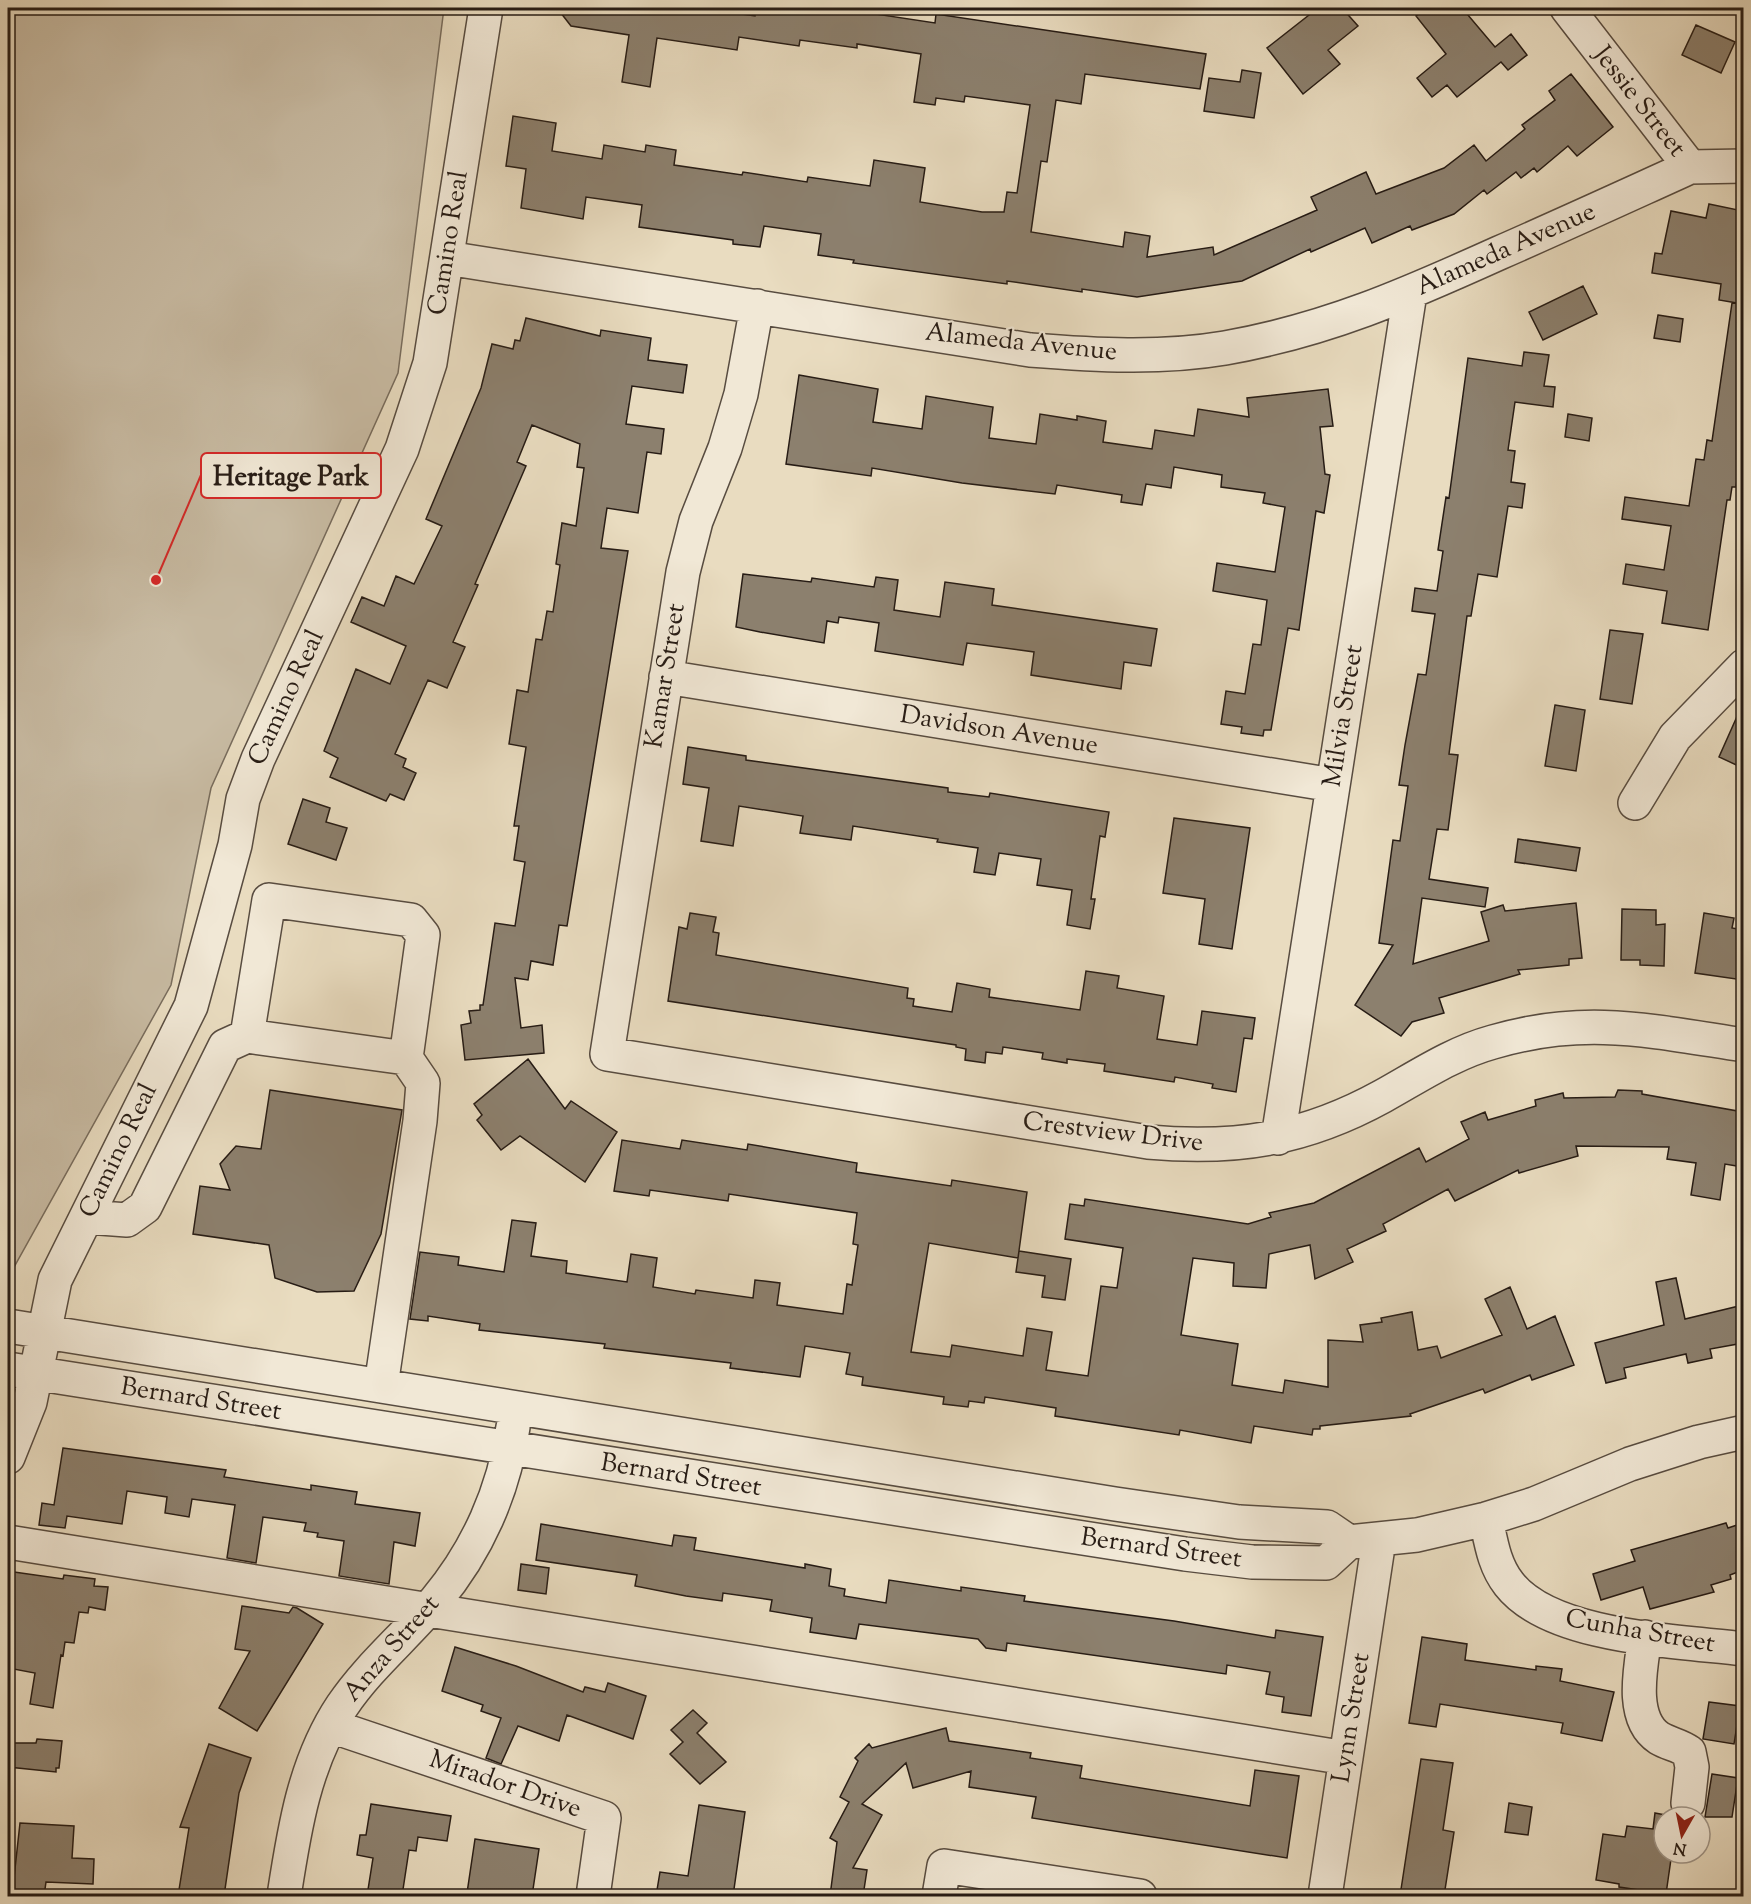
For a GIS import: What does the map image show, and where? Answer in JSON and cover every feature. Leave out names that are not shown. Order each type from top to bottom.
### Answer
[{"type":"street","name":"Camino Real","points":[[8,1456],[30,1402],[22,1371],[44,1332],[55,1280],[191,1006],[235,845],[243,799],[258,759],[402,449],[430,363],[486,8]]},
{"type":"street","name":"Jessie Street","points":[[1567,8],[1690,167]]},
{"type":"street","name":"Alameda Avenue","points":[[447,258],[1030,350],[1102,356],[1153,355],[1223,348],[1294,334],[1363,313],[1690,167],[1743,166]]},
{"type":"street","name":"Milvia Street","points":[[1278,1138],[1410,293]]},
{"type":"street","name":"Kamar Street","points":[[607,1054],[683,572],[696,521],[725,448],[741,394],[757,306]]},
{"type":"street","points":[[1635,803],[1675,737],[1743,666]]},
{"type":"street","name":"Davidson Avenue","points":[[666,677],[1333,785]]},
{"type":"street","points":[[223,888],[269,900],[411,920],[423,934],[406,1058],[423,1083],[420,1121],[381,1386]]},
{"type":"street","points":[[248,1036],[269,900]]},
{"type":"street","name":"Crestview Drive","points":[[607,1054],[1148,1142],[1194,1146],[1242,1144],[1278,1138],[1341,1118],[1445,1060],[1490,1042],[1531,1032],[1573,1026],[1627,1027],[1743,1045]]},
{"type":"street","points":[[87,1217],[127,1220],[145,1207],[225,1046],[248,1036],[406,1058]]},
{"type":"street","name":"Bernard Street","points":[[8,1326],[1115,1504],[1239,1522],[1327,1527],[1364,1541]]},
{"type":"street","name":"Bernard Street","points":[[22,1371],[1150,1549],[1252,1562],[1326,1563],[1364,1541]]},
{"type":"street","name":"Anza Street","points":[[284,1896],[298,1811],[313,1764],[331,1726],[370,1668],[427,1609],[464,1562],[488,1516],[510,1449],[516,1408]]},
{"type":"street","points":[[1364,1541],[1486,1519],[1534,1504],[1630,1464],[1699,1442],[1743,1432]]},
{"type":"street","name":"Cunha Street","points":[[1486,1519],[1496,1562],[1510,1585],[1534,1605],[1563,1621],[1645,1636],[1743,1649]]},
{"type":"street","name":"Lynn Street","points":[[1325,1896],[1346,1758],[1364,1541]]},
{"type":"street","points":[[8,1542],[1346,1758]]},
{"type":"street","points":[[1645,1636],[1641,1670],[1641,1707],[1653,1732],[1689,1752],[1692,1767],[1688,1803]]},
{"type":"street","name":"Mirador Drive","points":[[331,1726],[604,1818],[592,1896]]},
{"type":"street","points":[[942,1881],[1140,1896]]},
{"type":"shaded area","points":[[8,8],[444,8],[398,373],[211,788],[171,985],[8,1278]]},
{"type":"building","points":[[557,8],[699,8],[755,16],[756,8],[863,8],[862,12],[935,23],[936,14],[1206,54],[1200,89],[1085,74],[1081,104],[1056,100],[1047,162],[1041,161],[1031,232],[1123,247],[1125,232],[1150,236],[1147,257],[1213,247],[1214,255],[1317,210],[1311,197],[1366,172],[1376,194],[1444,168],[1474,145],[1486,161],[1525,129],[1522,125],[1555,100],[1549,91],[1571,74],[1613,127],[1577,156],[1568,146],[1537,172],[1534,168],[1521,178],[1516,172],[1487,194],[1484,190],[1454,214],[1412,230],[1410,226],[1372,243],[1365,228],[1311,252],[1310,249],[1242,281],[1137,297],[1007,281],[1007,284],[853,263],[854,260],[818,255],[821,234],[764,226],[760,247],[733,244],[733,240],[639,227],[642,205],[586,197],[583,219],[521,208],[526,169],[506,166],[513,116],[556,123],[552,151],[602,159],[604,145],[645,152],[646,145],[676,150],[674,165],[742,175],[743,172],[807,182],[808,177],[870,186],[874,160],[925,168],[920,202],[982,212],[1004,212],[1007,192],[1017,193],[1030,105],[965,96],[964,102],[936,98],[935,105],[914,102],[921,54],[857,44],[857,48],[800,40],[799,46],[739,37],[737,50],[657,38],[650,87],[622,82],[629,35],[571,26]]},
{"type":"building","points":[[1318,8],[1342,8],[1358,26],[1328,50],[1340,64],[1303,94],[1267,48]]},
{"type":"building","points":[[1427,8],[1462,8],[1495,47],[1511,34],[1527,55],[1508,70],[1501,62],[1457,97],[1447,85],[1432,97],[1417,78],[1446,54],[1416,16]]},
{"type":"building","points":[[1696,25],[1735,42],[1721,73],[1682,55]]},
{"type":"building","points":[[1242,70],[1261,73],[1254,118],[1204,111],[1209,78],[1240,82]]},
{"type":"building","points":[[1709,204],[1743,211],[1743,304],[1719,300],[1721,284],[1652,273],[1655,253],[1662,254],[1671,211],[1706,218]]},
{"type":"building","points":[[1583,286],[1597,314],[1543,340],[1529,312]]},
{"type":"building","points":[[1732,303],[1743,304],[1743,461],[1740,460],[1736,487],[1732,487],[1730,500],[1727,500],[1708,630],[1662,623],[1667,591],[1623,584],[1626,564],[1664,570],[1671,526],[1622,519],[1625,497],[1689,506],[1696,459],[1704,460],[1707,440],[1712,441]]},
{"type":"building","points":[[1658,315],[1683,319],[1680,342],[1654,338]]},
{"type":"building","points":[[526,318],[600,336],[601,330],[651,338],[648,360],[687,365],[683,393],[632,386],[626,424],[664,429],[661,454],[647,452],[638,513],[607,508],[601,548],[628,551],[567,926],[559,925],[553,965],[531,961],[528,980],[515,978],[521,1028],[542,1025],[544,1053],[465,1060],[461,1025],[471,1023],[469,1011],[480,1010],[480,1005],[483,1005],[495,923],[515,926],[525,862],[514,860],[519,826],[514,826],[526,747],[509,744],[517,690],[528,692],[536,639],[542,640],[547,611],[553,612],[560,565],[556,564],[562,523],[576,526],[584,468],[577,467],[580,444],[532,425],[517,462],[526,466],[475,584],[478,585],[453,642],[465,647],[447,688],[428,680],[395,754],[406,759],[403,767],[416,773],[404,800],[390,794],[386,801],[330,777],[338,758],[324,751],[356,669],[390,684],[406,646],[351,622],[362,597],[384,606],[396,576],[414,584],[442,526],[426,519],[481,388],[492,344],[513,349],[515,340],[520,341]]},
{"type":"building","points":[[1524,352],[1549,355],[1544,386],[1555,387],[1553,407],[1515,402],[1508,450],[1515,451],[1511,482],[1525,484],[1522,508],[1508,506],[1497,577],[1478,574],[1471,616],[1467,616],[1449,754],[1458,755],[1448,830],[1437,829],[1429,879],[1488,888],[1485,907],[1422,898],[1413,964],[1489,941],[1481,912],[1503,905],[1505,911],[1576,903],[1582,958],[1569,959],[1569,965],[1518,970],[1520,974],[1439,998],[1444,1013],[1412,1022],[1401,1036],[1355,1005],[1393,945],[1379,943],[1393,840],[1400,841],[1408,786],[1399,785],[1418,674],[1426,675],[1435,614],[1412,611],[1415,588],[1437,591],[1443,551],[1438,550],[1446,497],[1449,498],[1468,358],[1522,366]]},
{"type":"building","points":[[799,375],[878,389],[873,422],[922,429],[926,396],[993,407],[989,438],[1036,444],[1040,414],[1077,420],[1077,416],[1106,421],[1103,442],[1152,449],[1155,430],[1194,436],[1198,409],[1249,417],[1247,398],[1328,389],[1333,426],[1320,427],[1325,474],[1330,475],[1324,513],[1316,511],[1299,630],[1288,628],[1271,730],[1264,730],[1263,736],[1241,733],[1242,727],[1221,724],[1226,691],[1245,694],[1253,644],[1261,645],[1267,600],[1213,591],[1217,563],[1275,572],[1285,507],[1263,503],[1265,493],[1221,487],[1222,475],[1174,467],[1171,488],[1146,484],[1142,505],[1121,502],[1122,495],[1057,485],[1055,494],[962,483],[872,468],[871,476],[786,464]]},
{"type":"building","points":[[1568,414],[1592,418],[1589,441],[1565,437]]},
{"type":"building","points":[[743,574],[811,582],[812,578],[874,587],[876,577],[898,580],[894,610],[940,617],[945,582],[994,589],[992,605],[1157,629],[1151,666],[1124,662],[1121,689],[1031,675],[1034,652],[967,643],[963,665],[875,651],[879,623],[839,617],[838,623],[827,621],[824,643],[736,627]]},
{"type":"building","points":[[1610,630],[1643,634],[1632,704],[1600,699]]},
{"type":"building","points":[[1743,703],[1743,768],[1719,757]]},
{"type":"building","points":[[1555,705],[1585,710],[1576,771],[1545,766]]},
{"type":"building","points":[[688,747],[746,756],[746,760],[948,788],[948,792],[989,797],[990,793],[1109,812],[1105,837],[1100,836],[1091,899],[1095,899],[1090,929],[1067,925],[1072,890],[1037,885],[1041,859],[999,853],[995,875],[974,872],[978,848],[937,842],[938,839],[853,826],[851,840],[800,833],[803,816],[739,806],[733,846],[701,841],[709,788],[683,784]]},
{"type":"building","points":[[303,799],[330,808],[326,822],[347,828],[336,860],[288,844]]},
{"type":"building","points":[[1174,818],[1250,828],[1232,949],[1199,944],[1205,899],[1163,893]]},
{"type":"building","points":[[1518,839],[1580,848],[1576,871],[1515,862]]},
{"type":"building","points":[[1622,909],[1656,910],[1656,925],[1665,924],[1664,966],[1640,965],[1640,960],[1621,960]]},
{"type":"building","points":[[690,913],[716,917],[713,932],[719,933],[716,955],[908,988],[907,998],[914,999],[913,1006],[952,1012],[957,983],[990,989],[989,997],[1080,1010],[1086,971],[1119,976],[1117,988],[1164,996],[1157,1039],[1197,1045],[1202,1011],[1255,1018],[1252,1039],[1244,1038],[1236,1092],[1212,1088],[1213,1084],[1175,1077],[1174,1082],[1104,1071],[1105,1064],[1067,1059],[1067,1063],[1042,1059],[1043,1053],[1003,1047],[1002,1054],[986,1052],[985,1063],[965,1060],[966,1049],[956,1047],[956,1045],[668,1001],[679,927],[687,929]]},
{"type":"building","points":[[1704,913],[1734,918],[1732,928],[1743,930],[1743,980],[1695,973]]},
{"type":"building","points":[[528,1059],[565,1109],[571,1101],[617,1132],[585,1182],[520,1136],[501,1150],[477,1120],[482,1115],[474,1104]]},
{"type":"building","points":[[270,1090],[402,1110],[381,1234],[354,1291],[317,1292],[275,1278],[269,1245],[193,1234],[200,1186],[230,1190],[220,1164],[236,1146],[261,1149]]},
{"type":"building","points":[[1618,1090],[1642,1091],[1642,1094],[1743,1112],[1743,1167],[1725,1164],[1720,1200],[1691,1195],[1696,1163],[1667,1159],[1669,1147],[1576,1146],[1578,1156],[1519,1173],[1518,1170],[1455,1201],[1448,1189],[1383,1224],[1386,1231],[1347,1249],[1353,1262],[1315,1279],[1310,1245],[1269,1254],[1266,1288],[1233,1286],[1234,1263],[1193,1258],[1181,1335],[1238,1344],[1232,1385],[1283,1393],[1285,1380],[1328,1387],[1328,1340],[1363,1342],[1360,1325],[1382,1322],[1381,1318],[1412,1312],[1418,1350],[1437,1346],[1441,1358],[1502,1335],[1485,1299],[1510,1287],[1527,1329],[1555,1316],[1574,1365],[1532,1380],[1530,1375],[1485,1393],[1483,1389],[1410,1414],[1411,1416],[1320,1426],[1320,1429],[1313,1429],[1312,1435],[1254,1426],[1251,1443],[1180,1430],[1179,1435],[1055,1416],[1056,1408],[985,1397],[984,1403],[969,1401],[968,1407],[943,1404],[944,1397],[862,1385],[863,1377],[846,1374],[850,1353],[805,1346],[800,1377],[730,1368],[731,1363],[604,1348],[605,1344],[479,1330],[480,1324],[428,1316],[428,1321],[410,1319],[420,1252],[459,1257],[458,1265],[504,1272],[512,1220],[536,1223],[531,1256],[567,1261],[566,1273],[627,1282],[631,1254],[657,1258],[653,1287],[695,1294],[696,1290],[753,1298],[755,1280],[780,1283],[777,1305],[843,1314],[847,1284],[852,1285],[858,1245],[853,1244],[857,1213],[729,1194],[728,1201],[650,1190],[649,1196],[614,1191],[622,1140],[680,1149],[682,1140],[747,1150],[748,1144],[857,1163],[856,1172],[951,1186],[952,1180],[1027,1192],[1018,1258],[929,1243],[911,1352],[950,1357],[952,1345],[1023,1356],[1027,1328],[1052,1332],[1046,1370],[1088,1376],[1101,1286],[1117,1288],[1123,1248],[1065,1239],[1070,1204],[1084,1206],[1085,1199],[1248,1224],[1271,1217],[1269,1213],[1314,1203],[1419,1148],[1426,1162],[1469,1139],[1461,1122],[1485,1112],[1488,1120],[1536,1106],[1535,1100],[1563,1093],[1564,1098],[1615,1097]]},
{"type":"building","points":[[1019,1251],[1071,1259],[1065,1300],[1042,1297],[1045,1276],[1016,1272]]},
{"type":"building","points":[[1676,1278],[1685,1319],[1743,1305],[1743,1343],[1710,1349],[1712,1358],[1688,1363],[1686,1354],[1624,1368],[1626,1378],[1606,1383],[1595,1343],[1664,1325],[1656,1282]]},
{"type":"building","points":[[63,1448],[226,1470],[224,1477],[311,1490],[311,1485],[357,1492],[355,1504],[420,1513],[415,1546],[394,1542],[389,1584],[339,1576],[344,1541],[317,1537],[318,1533],[304,1531],[306,1523],[263,1517],[256,1563],[227,1558],[235,1505],[192,1499],[189,1517],[165,1513],[167,1497],[127,1491],[122,1524],[67,1516],[65,1528],[39,1525],[42,1503],[54,1505]]},
{"type":"building","points":[[1726,1523],[1728,1528],[1743,1523],[1743,1570],[1730,1575],[1731,1579],[1711,1585],[1714,1592],[1650,1609],[1643,1587],[1601,1600],[1593,1574],[1635,1561],[1631,1550]]},
{"type":"building","points":[[541,1524],[672,1546],[674,1535],[696,1538],[694,1550],[805,1568],[805,1564],[831,1569],[829,1586],[845,1589],[844,1596],[886,1603],[889,1580],[961,1591],[961,1587],[1025,1596],[1024,1601],[1174,1621],[1275,1638],[1276,1630],[1323,1637],[1311,1716],[1282,1712],[1284,1697],[1266,1694],[1270,1672],[1227,1665],[1226,1674],[1007,1643],[1006,1651],[986,1648],[978,1639],[859,1624],[856,1639],[810,1632],[812,1618],[770,1611],[772,1600],[723,1593],[722,1601],[686,1596],[635,1586],[637,1575],[536,1560]]},
{"type":"building","points":[[521,1564],[549,1568],[546,1594],[518,1590]]},
{"type":"building","points":[[14,1572],[63,1579],[64,1575],[95,1579],[94,1586],[108,1587],[105,1610],[89,1607],[88,1613],[79,1612],[74,1643],[65,1642],[53,1708],[30,1704],[35,1673],[8,1668],[8,1614]]},
{"type":"building","points":[[242,1606],[289,1613],[293,1607],[323,1624],[257,1731],[219,1708],[250,1651],[235,1649]]},
{"type":"building","points":[[1422,1637],[1467,1644],[1465,1660],[1536,1670],[1536,1666],[1562,1669],[1560,1681],[1614,1692],[1602,1741],[1561,1733],[1563,1723],[1440,1704],[1436,1727],[1409,1723]]},
{"type":"building","points":[[455,1647],[516,1666],[583,1692],[585,1687],[605,1692],[608,1683],[646,1696],[633,1739],[567,1715],[559,1741],[518,1726],[501,1764],[486,1758],[501,1718],[481,1711],[483,1705],[442,1691]]},
{"type":"building","points":[[1709,1702],[1740,1706],[1734,1744],[1703,1739]]},
{"type":"building","points":[[693,1710],[707,1723],[697,1733],[726,1762],[700,1784],[670,1754],[683,1742],[671,1730]]},
{"type":"building","points":[[946,1728],[949,1741],[1031,1753],[1030,1758],[1082,1766],[1080,1778],[1250,1806],[1255,1770],[1299,1776],[1287,1858],[1032,1818],[1036,1797],[969,1787],[971,1771],[913,1788],[906,1763],[862,1804],[882,1815],[853,1868],[867,1870],[863,1896],[830,1896],[837,1842],[830,1838],[849,1802],[840,1797],[858,1761],[855,1758],[869,1744],[872,1748]]},
{"type":"building","points":[[37,1739],[62,1741],[59,1768],[56,1768],[56,1772],[8,1767],[8,1743],[36,1743]]},
{"type":"building","points":[[209,1744],[251,1758],[239,1793],[224,1896],[178,1896],[189,1828],[180,1827]]},
{"type":"building","points":[[1421,1759],[1453,1763],[1443,1830],[1454,1832],[1444,1896],[1400,1896]]},
{"type":"building","points":[[1712,1774],[1738,1778],[1732,1817],[1712,1817],[1712,1805],[1707,1805]]},
{"type":"building","points":[[1509,1803],[1532,1807],[1528,1835],[1505,1832]]},
{"type":"building","points":[[371,1804],[451,1816],[447,1841],[418,1837],[416,1851],[409,1850],[402,1896],[367,1896],[373,1858],[357,1855],[360,1835],[366,1835]]},
{"type":"building","points":[[699,1805],[745,1812],[733,1896],[656,1896],[660,1872],[688,1876]]},
{"type":"building","points":[[20,1823],[74,1826],[72,1858],[94,1859],[93,1884],[46,1882],[44,1896],[12,1896]]},
{"type":"building","points":[[1627,1826],[1652,1829],[1652,1865],[1670,1865],[1666,1894],[1619,1887],[1619,1884],[1596,1880],[1603,1834],[1625,1837]]},
{"type":"building","points":[[475,1839],[539,1849],[532,1896],[467,1893]]},
{"type":"place","name":"Heritage Park","points":[[156,580]]}]
